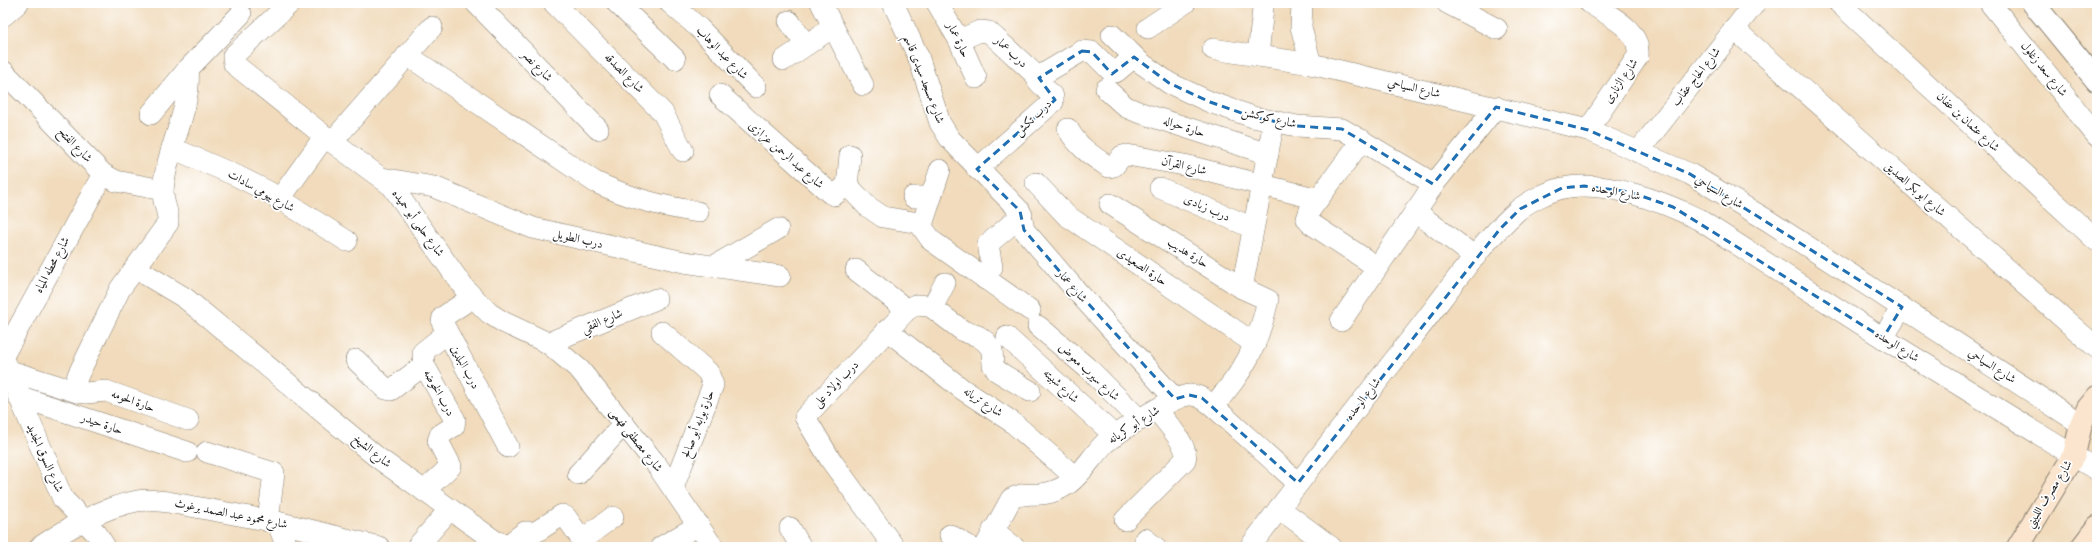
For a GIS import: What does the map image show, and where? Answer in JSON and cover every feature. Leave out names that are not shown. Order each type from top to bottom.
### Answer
[{"type":"main road","name":"شارع مصرف اللبيني","points":[[2018,547],[2074,455],[2081,424],[2088,408],[2097,397]]},
{"type":"main road","points":[[2082,547],[2097,527]]},
{"type":"street","points":[[3,16],[18,3]]},
{"type":"street","points":[[151,114],[239,9],[257,32],[290,3]]},
{"type":"street","name":"شارع نصر","points":[[476,3],[598,129]]},
{"type":"street","name":"شارع الصدقه","points":[[554,3],[663,113],[683,151]]},
{"type":"street","points":[[617,3],[676,60]]},
{"type":"street","name":"شارع عبد الوهاب","points":[[670,3],[699,28],[756,87]]},
{"type":"street","points":[[821,3],[863,85]]},
{"type":"street","name":"شارع مسجد سيدى قاسم","points":[[893,3],[918,56],[945,132],[978,169]]},
{"type":"street","name":"حارة عمار","points":[[937,3],[960,40],[976,78]]},
{"type":"street","points":[[1148,28],[1185,3]]},
{"type":"street","points":[[1302,3],[1301,27],[1311,64]]},
{"type":"street","points":[[1447,3],[1497,29]]},
{"type":"street","name":"شارع الزنارى","points":[[1588,130],[1638,56],[1639,50],[1637,40],[1631,31],[1590,3]]},
{"type":"street","name":"شارع الحاج عقاب","points":[[1638,152],[1755,3]]},
{"type":"street","name":"شارع عثمان بن عفان","points":[[1839,3],[2097,241]]},
{"type":"street","name":"شارع سعد زغلول","points":[[1990,3],[2097,136]]},
{"type":"street","points":[[2032,3],[2097,81]]},
{"type":"street","points":[[1258,56],[1263,8]]},
{"type":"street","points":[[789,20],[806,46]]},
{"type":"street","points":[[280,200],[329,139],[407,56],[432,27]]},
{"type":"street","points":[[784,60],[834,27]]},
{"type":"street","name":"شارع ابو بكر الصديق","points":[[1734,29],[2097,348]]},
{"type":"street","name":"درب عمار","points":[[960,40],[980,31],[989,32],[1039,78]]},
{"type":"street","name":"شارع حلمى أبو حميده","points":[[257,32],[234,56],[234,64],[329,139],[382,178],[403,199],[464,288],[489,313],[503,322],[548,343]]},
{"type":"street","name":"شارع كوكشن","points":[[1112,35],[1134,57],[1170,82],[1210,102],[1253,117],[1297,126],[1342,129],[1434,184]]},
{"type":"street","name":"شارع السياحي","points":[[1213,49],[1311,64],[1496,106],[1588,130],[1690,174],[1767,220],[2081,424]]},
{"type":"street","points":[[1039,78],[1082,51],[1092,52],[1112,72],[1116,72],[1134,57]]},
{"type":"street","points":[[407,56],[595,182],[635,199],[662,206],[698,212]]},
{"type":"street","points":[[73,390],[78,375],[117,296],[135,268],[168,223],[168,212],[164,202],[163,190],[172,148],[186,100],[189,83],[188,69]]},
{"type":"street","name":"شارع الفتح","points":[[3,71],[104,174],[116,181],[163,190]]},
{"type":"street","name":"درب تكش","points":[[978,169],[1053,102],[1053,97],[1039,83],[1039,78]]},
{"type":"street","name":"حارة حواله","points":[[1106,89],[1115,99],[1138,112],[1268,154]]},
{"type":"street","name":"شارع عبد الرحمن عزازى","points":[[720,95],[830,193],[834,195],[847,187]]},
{"type":"street","points":[[1341,321],[1434,184],[1496,106]]},
{"type":"street","points":[[1242,288],[1274,121]]},
{"type":"street","name":"شارع القرآن","points":[[1068,128],[1073,137],[1085,150],[1109,167],[1114,166],[1122,156],[1127,155],[1184,165],[1318,199]]},
{"type":"street","points":[[1362,140],[1307,214],[1307,219],[1310,223],[1377,267]]},
{"type":"street","name":"شارع بيومي سادات","points":[[172,148],[237,176],[280,200],[347,241]]},
{"type":"street","points":[[850,156],[847,187],[849,187],[867,206],[882,217],[922,225]]},
{"type":"street","name":"شارع عمار","points":[[978,169],[1022,215],[1024,230],[1074,288],[1157,410]]},
{"type":"street","points":[[940,170],[922,197],[922,225],[924,231],[932,241],[985,279],[992,267],[988,244],[1022,215]]},
{"type":"street","name":"شارع محطه المياه","points":[[4,361],[77,220],[104,174]]},
{"type":"street","name":"درب الطويل","points":[[382,178],[434,187],[532,228],[684,262],[780,276]]},
{"type":"street","name":"حارة الصعيدى","points":[[1036,183],[1066,215],[1255,344]]},
{"type":"street","name":"شارع الوحده","points":[[1250,547],[1298,483],[1475,257],[1520,209],[1546,194],[1562,188],[1584,186],[1630,192],[1674,207],[1698,219],[1883,338],[2097,470]]},
{"type":"street","name":"درب زبادى","points":[[1160,188],[1253,228]]},
{"type":"street","name":"حارة هديب","points":[[1110,204],[1242,288],[1268,300],[1261,330],[1255,344]]},
{"type":"street","points":[[1415,211],[1475,257]]},
{"type":"street","points":[[714,266],[778,228]]},
{"type":"street","name":"شارع الشيخ","points":[[135,268],[186,298],[378,458],[495,541],[508,545],[525,532],[536,532],[559,516],[566,517],[583,539],[613,517]]},
{"type":"street","points":[[856,270],[907,310],[916,305],[930,306],[963,331],[978,336],[986,342],[992,350],[991,357],[993,365],[997,371],[1030,391]]},
{"type":"street","name":"شارع سيرب معوض","points":[[985,279],[1034,318],[1091,371],[1157,410]]},
{"type":"street","points":[[930,306],[935,302],[945,283]]},
{"type":"street","name":"درب البلدين","points":[[473,297],[444,317],[442,322],[508,447]]},
{"type":"street","name":"شارع الفقي","points":[[548,343],[656,299]]},
{"type":"street","points":[[1883,338],[1902,307]]},
{"type":"street","name":"درب اولاد على","points":[[894,547],[830,458],[805,417],[907,310]]},
{"type":"street","name":"شارع تريانه","points":[[888,330],[962,390],[1012,422],[1075,477]]},
{"type":"street","name":"حارة بوابه أبو صالح","points":[[662,332],[708,372],[713,385],[673,488]]},
{"type":"street","name":"درب الخوضه","points":[[424,491],[451,466],[438,441],[440,435],[455,424],[453,417],[424,364],[423,352],[447,333]]},
{"type":"street","name":"شارع شبيته","points":[[1007,337],[1115,436]]},
{"type":"street","name":"شارع مصطفى فهمى","points":[[548,343],[580,370],[624,424],[673,488],[713,547]]},
{"type":"street","points":[[1213,406],[1234,384],[1250,358],[1255,344]]},
{"type":"street","points":[[356,360],[386,389],[391,390],[424,364]]},
{"type":"street","name":"حارة الحومه","points":[[4,361],[73,390],[86,393],[106,391],[188,420]]},
{"type":"street","name":"شارع السوق الجديد","points":[[4,361],[64,499],[69,507],[83,519],[101,539],[105,547]]},
{"type":"street","name":"شارع أبو كريانه","points":[[989,538],[1011,499],[1017,495],[1041,494],[1055,491],[1068,484],[1106,443],[1115,436],[1157,410],[1189,395],[1195,395],[1202,398],[1213,406],[1298,483]]},
{"type":"street","name":"حارة حيدر","points":[[18,396],[186,452]]},
{"type":"street","points":[[1125,520],[1185,460],[1186,456],[1184,448],[1157,410]]},
{"type":"street","points":[[578,474],[624,424]]},
{"type":"street","points":[[207,452],[274,473],[272,521],[287,547]]},
{"type":"street","name":"شارع محمود عبد الصمد برغوث","points":[[40,547],[83,519],[138,501],[168,502],[272,521],[379,547]]},
{"type":"street","points":[[1279,508],[1331,547]]},
{"type":"street","points":[[417,547],[450,509]]},
{"type":"street","points":[[660,547],[699,525]]},
{"type":"street","points":[[790,528],[801,547]]},
{"type":"street","points":[[950,535],[970,547]]},
{"type":"street","points":[[989,538],[1014,547]]},
{"type":"highlighted area","points":[[1082,51],[1092,52],[1112,74],[1134,57],[1169,83],[1210,102],[1253,117],[1297,126],[1342,129],[1433,184],[1496,107],[1588,130],[1690,174],[1902,307],[1883,338],[1673,207],[1630,192],[1584,186],[1562,188],[1520,209],[1500,229],[1298,483],[1202,398],[1189,395],[1175,399],[1074,288],[1024,230],[1020,211],[977,169],[1055,100],[1039,78]]}]
